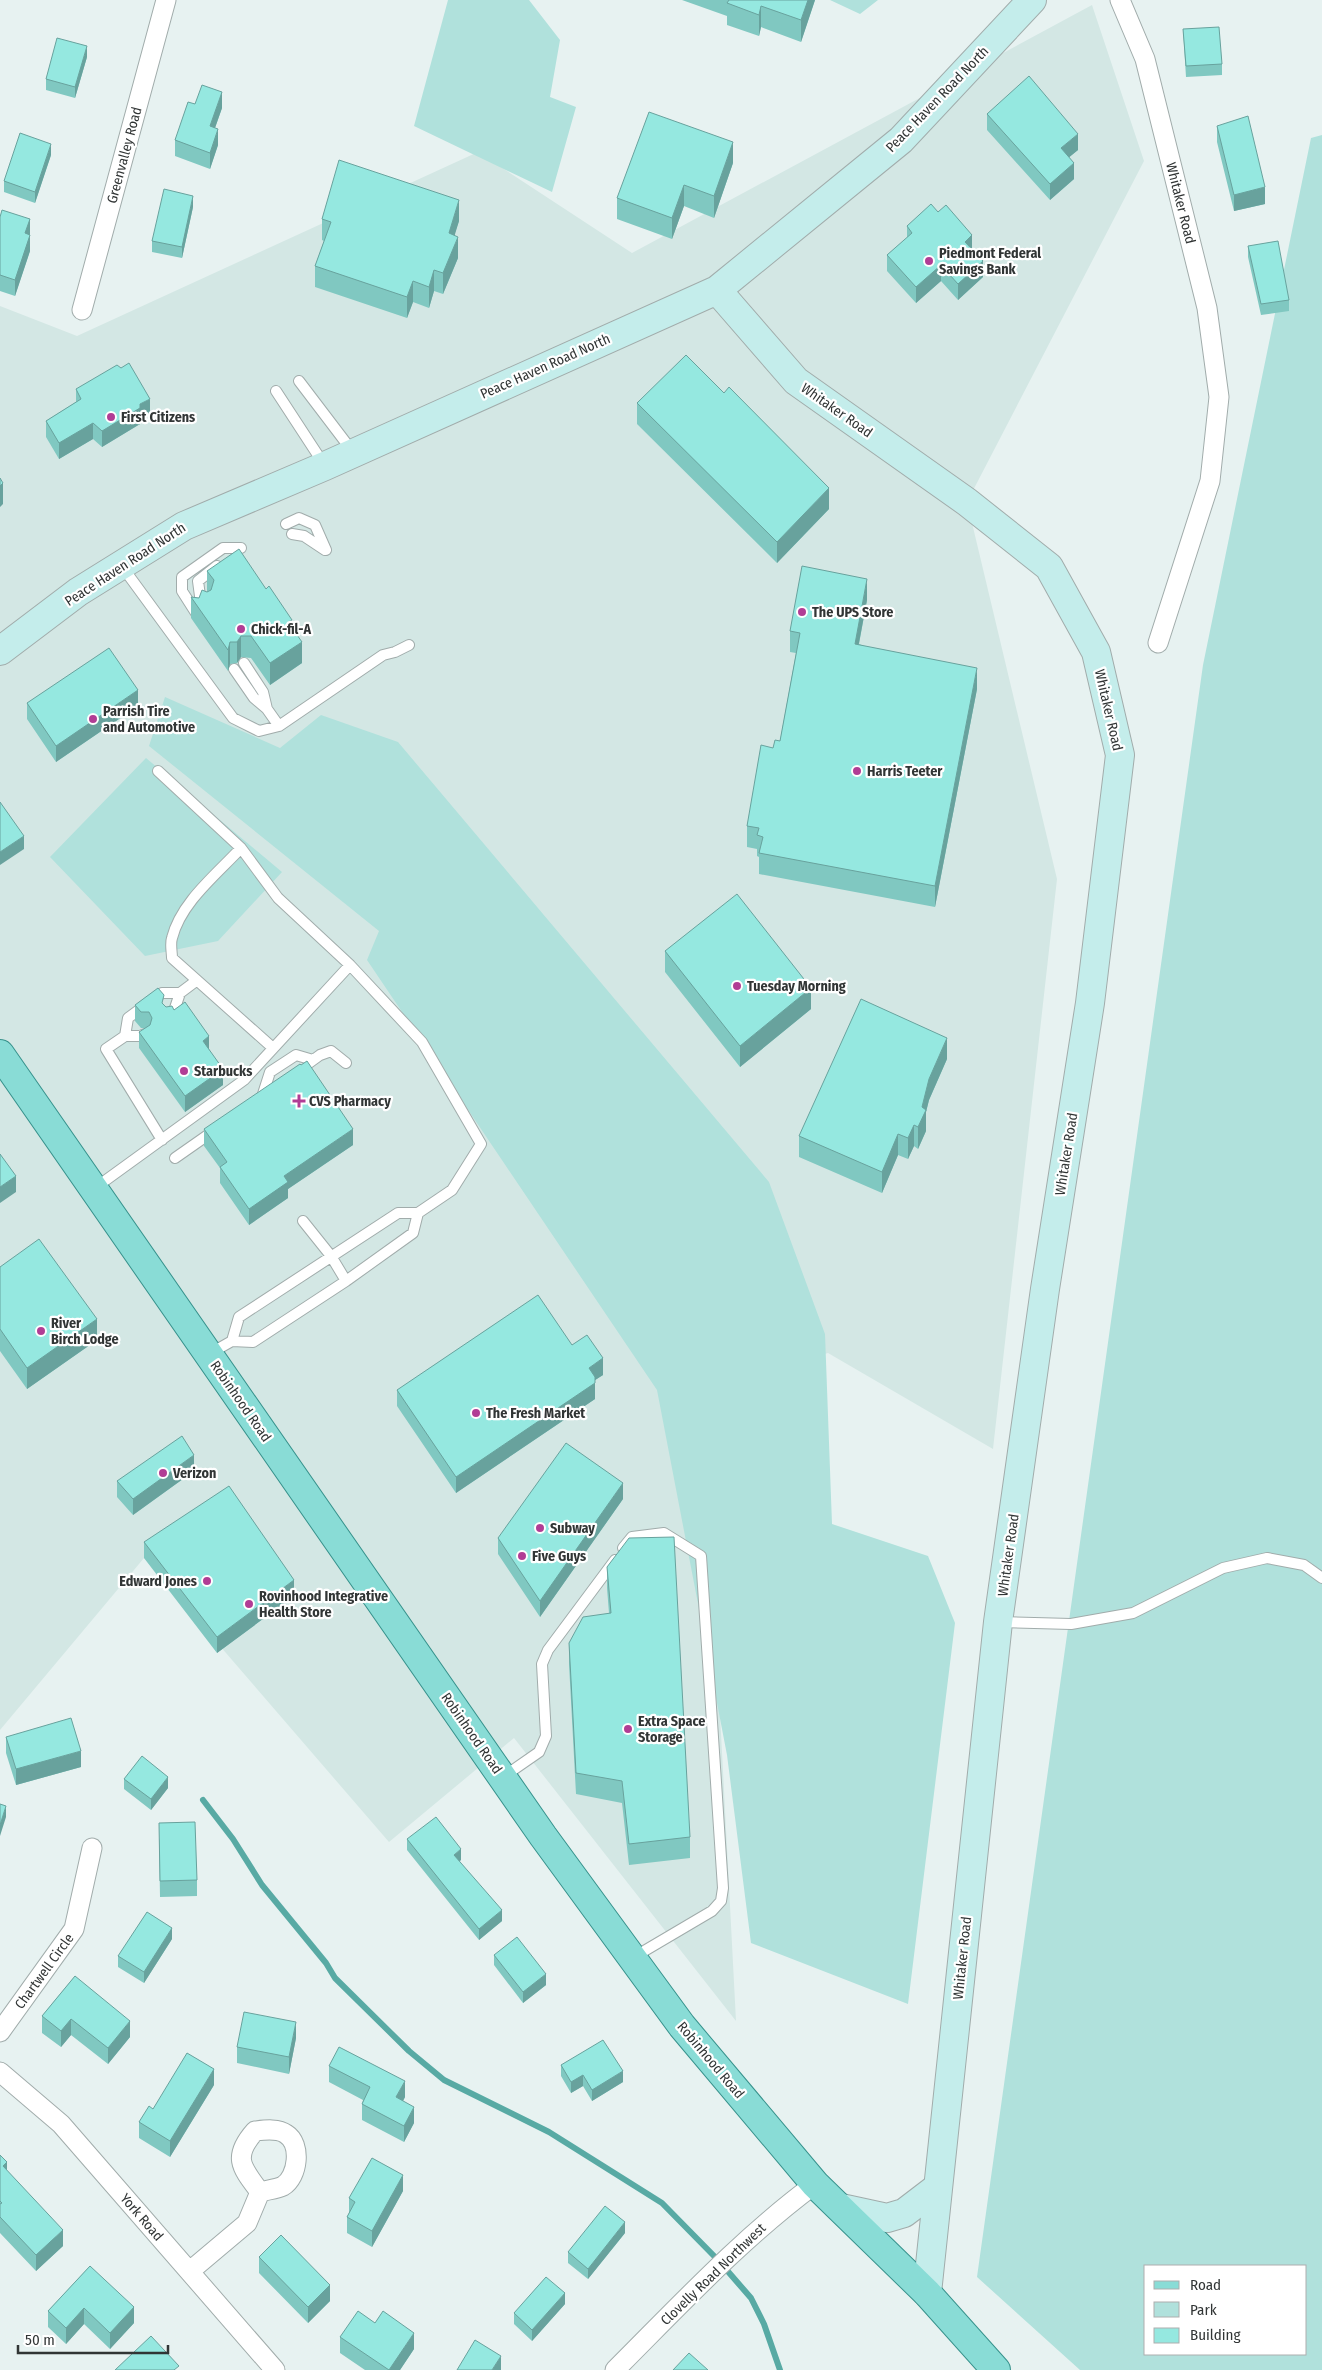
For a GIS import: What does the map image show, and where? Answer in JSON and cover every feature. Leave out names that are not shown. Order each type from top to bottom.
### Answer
[{"type":"main road","name":"Robinhood Road","points":[[0,1054],[502,1778],[682,2026],[815,2184],[927,2293],[996,2370]]},
{"type":"street","name":"Greenvalley Road","points":[[82,310],[166,0]]},
{"type":"street","name":"Peace Haven Road North","points":[[0,651],[78,592],[184,526],[325,466],[717,290],[901,140],[1032,0]]},
{"type":"street","name":"Whitaker Road","points":[[1120,0],[1145,59],[1207,308],[1219,397],[1210,481],[1158,644]]},
{"type":"street","name":"Whitaker Road","points":[[717,290],[796,381],[967,502],[1049,567],[1096,652],[1120,755],[1090,1002],[1045,1289],[998,1622],[927,2293]]},
{"type":"street","name":"Chartwell Circle","points":[[0,2032],[74,1929],[92,1848]]},
{"type":"street","name":"York Road","points":[[0,2072],[61,2124],[276,2370]]},
{"type":"street","name":"Clovelly Road Northwest","points":[[615,2370],[778,2211],[815,2184]]},
{"type":"street","points":[[840,2208],[887,2218],[904,2213],[938,2187]]},
{"type":"street","points":[[190,2271],[246,2223],[260,2192]]},
{"type":"lane","points":[[299,381],[354,453]]},
{"type":"lane","points":[[276,391],[325,466]]},
{"type":"lane","points":[[286,524],[299,518],[315,525],[326,550],[304,536],[292,534]]},
{"type":"lane","points":[[196,614],[182,592],[182,577],[223,548],[241,548]]},
{"type":"lane","points":[[207,606],[200,596],[198,581],[213,568],[228,560]]},
{"type":"lane","points":[[121,565],[233,718],[259,731],[280,726],[383,655],[396,652],[409,645]]},
{"type":"lane","points":[[244,663],[263,692],[267,709]]},
{"type":"lane","points":[[234,669],[254,698],[267,709],[280,726]]},
{"type":"lane","points":[[158,771],[242,848],[278,898],[350,965],[422,1042],[480,1144],[452,1190],[418,1213],[398,1213],[239,1317],[232,1341]]},
{"type":"lane","points":[[242,848],[193,898],[181,916],[171,939],[172,958],[273,1048]]},
{"type":"lane","points":[[94,1189],[244,1080],[350,965]]},
{"type":"lane","points":[[168,1017],[174,1011],[180,993],[196,981]]},
{"type":"lane","points":[[125,1036],[128,1018],[162,993],[180,993]]},
{"type":"lane","points":[[145,1034],[125,1036],[106,1050],[162,1140]]},
{"type":"lane","points":[[301,1069],[313,1060],[331,1051],[346,1063]]},
{"type":"lane","points":[[279,1085],[258,1100],[270,1072],[296,1055],[313,1060]]},
{"type":"lane","points":[[175,1158],[222,1125]]},
{"type":"lane","points":[[209,1355],[232,1341],[253,1342],[346,1281],[413,1233],[418,1213]]},
{"type":"lane","points":[[303,1221],[331,1256],[346,1281]]},
{"type":"lane","points":[[502,1778],[539,1752],[546,1736],[542,1664],[548,1650],[632,1537],[664,1533],[701,1556],[723,1888],[721,1901],[712,1911],[632,1958]]},
{"type":"lane","points":[[998,1622],[1071,1624],[1133,1613],[1223,1568],[1268,1558],[1304,1566],[1322,1578]]},
{"type":"shaded area","points":[[1092,5],[1144,161],[967,502],[1057,879],[993,1449],[828,1353],[745,1378],[703,1387],[736,2021],[514,1738],[389,1842],[144,1558],[0,1730],[0,306],[77,336],[478,152],[632,253]]},
{"type":"green space","points":[[448,0],[529,0],[560,40],[550,97],[576,107],[552,192],[414,126]]},
{"type":"green space","points":[[830,0],[878,0],[860,14]]},
{"type":"green space","points":[[1322,135],[1322,2370],[1080,2370],[977,2277],[1203,665],[1311,138]]},
{"type":"green space","points":[[165,697],[280,748],[321,715],[398,742],[769,1182],[825,1334],[832,1524],[928,1556],[955,1623],[908,2004],[751,1943],[727,1755],[657,1390],[367,960],[379,931],[149,746]]},
{"type":"green space","points":[[146,758],[282,872],[218,941],[145,956],[50,857]]},
{"type":"building","points":[[729,0],[808,0],[801,20],[761,6],[759,15],[727,3]]},
{"type":"building","points":[[1219,27],[1222,64],[1186,66],[1183,29]]},
{"type":"building","points":[[57,38],[87,46],[75,87],[46,79]]},
{"type":"building","points":[[1029,76],[1078,134],[1061,148],[1074,163],[1050,184],[987,114]]},
{"type":"building","points":[[202,85],[222,92],[210,126],[218,129],[210,153],[175,140],[188,102],[195,104]]},
{"type":"building","points":[[649,112],[733,142],[714,196],[684,185],[672,218],[617,198]]},
{"type":"building","points":[[1248,116],[1265,187],[1234,195],[1217,126]]},
{"type":"building","points":[[20,133],[51,144],[35,192],[4,181]]},
{"type":"building","points":[[339,160],[459,200],[449,233],[458,237],[443,273],[434,270],[429,287],[413,281],[407,297],[315,266],[331,222],[322,219]]},
{"type":"building","points":[[164,189],[193,196],[182,247],[152,241]]},
{"type":"building","points":[[931,204],[938,212],[946,205],[972,235],[965,242],[983,261],[958,284],[941,265],[916,287],[887,255],[912,233],[907,226]]},
{"type":"building","points":[[2,210],[30,219],[25,233],[30,235],[15,280],[0,275],[0,217]]},
{"type":"building","points":[[1278,241],[1289,300],[1261,304],[1248,246]]},
{"type":"building","points":[[686,355],[724,393],[729,387],[829,488],[777,542],[637,403]]},
{"type":"building","points":[[129,363],[150,399],[140,404],[140,408],[102,431],[93,423],[59,443],[46,421],[81,399],[76,389],[117,365],[121,368]]},
{"type":"building","name":"Chick-fil-A","points":[[239,549],[266,589],[269,586],[292,620],[288,622],[302,642],[270,663],[251,636],[241,636],[237,642],[230,642],[228,650],[191,597],[199,598],[202,590],[207,592],[211,590],[214,580],[207,571]]},
{"type":"building","points":[[802,566],[867,579],[855,644],[977,668],[935,886],[759,853],[763,837],[757,835],[759,828],[747,826],[761,745],[773,748],[775,740],[780,741],[800,633],[790,631]]},
{"type":"building","points":[[109,648],[138,690],[56,746],[27,703]]},
{"type":"building","points":[[0,802],[24,836],[0,852]]},
{"type":"building","points":[[737,894],[811,988],[740,1046],[665,951]]},
{"type":"building","name":"Starbucks","points":[[158,988],[164,995],[162,1003],[166,1007],[172,1006],[174,1010],[185,1002],[209,1036],[203,1041],[223,1069],[185,1096],[139,1032],[150,1025],[152,1018],[149,1012],[141,1012],[135,1005]]},
{"type":"building","points":[[861,999],[947,1038],[929,1079],[922,1107],[926,1110],[918,1127],[914,1125],[908,1138],[898,1134],[882,1172],[799,1136]]},
{"type":"building","name":"CVS Pharmacy","points":[[307,1061],[353,1129],[284,1176],[288,1182],[249,1209],[220,1167],[227,1162],[204,1129]]},
{"type":"building","points":[[0,1154],[16,1176],[0,1187]]},
{"type":"building","points":[[39,1239],[97,1319],[27,1368],[0,1329],[0,1267]]},
{"type":"building","points":[[538,1295],[572,1345],[587,1335],[603,1358],[589,1368],[595,1377],[595,1383],[456,1477],[397,1390]]},
{"type":"building","points":[[182,1436],[194,1455],[133,1499],[117,1481]]},
{"type":"building","points":[[566,1443],[623,1483],[540,1601],[498,1538]]},
{"type":"building","points":[[229,1486],[294,1580],[217,1637],[144,1542]]},
{"type":"building","name":"Extra Space Storage","points":[[674,1537],[690,1837],[629,1844],[622,1781],[576,1773],[569,1643],[583,1617],[611,1613],[607,1567],[629,1538]]},
{"type":"building","points":[[71,1718],[81,1751],[16,1769],[6,1737]]},
{"type":"building","points":[[142,1756],[168,1777],[151,1799],[124,1779]]},
{"type":"building","points":[[0,1804],[6,1806],[0,1825]]},
{"type":"building","points":[[436,1817],[461,1849],[454,1855],[502,1910],[479,1929],[407,1839]]},
{"type":"building","points":[[195,1822],[197,1880],[160,1881],[159,1823]]},
{"type":"building","points":[[147,1912],[172,1928],[144,1972],[118,1956]]},
{"type":"building","points":[[517,1937],[546,1974],[523,1992],[494,1955]]},
{"type":"building","points":[[75,1976],[130,2021],[108,2048],[71,2019],[61,2031],[42,2016]]},
{"type":"building","points":[[244,2012],[296,2022],[289,2057],[237,2047]]},
{"type":"building","points":[[603,2040],[623,2071],[592,2090],[583,2075],[571,2082],[561,2065]]},
{"type":"building","points":[[339,2047],[405,2081],[396,2097],[414,2107],[404,2126],[362,2104],[370,2087],[329,2066]]},
{"type":"building","points":[[187,2053],[214,2069],[170,2141],[139,2122],[149,2106],[153,2109]]},
{"type":"building","points":[[0,2155],[7,2162],[3,2166],[63,2230],[36,2255],[0,2217],[0,2204],[2,2203],[0,2201]]},
{"type":"building","points":[[372,2158],[403,2175],[372,2231],[347,2217],[355,2202],[349,2198]]},
{"type":"building","points":[[605,2206],[625,2222],[588,2269],[568,2252]]},
{"type":"building","points":[[281,2235],[330,2285],[308,2307],[259,2257]]},
{"type":"building","points":[[90,2266],[134,2307],[110,2333],[84,2308],[66,2328],[48,2311]]},
{"type":"building","points":[[546,2277],[565,2293],[532,2330],[514,2313]]},
{"type":"building","points":[[358,2311],[375,2323],[383,2311],[414,2333],[389,2370],[340,2337]]},
{"type":"building","points":[[151,2336],[179,2366],[174,2370],[115,2370]]},
{"type":"building","points":[[475,2340],[501,2356],[492,2370],[457,2370]]},
{"type":"building","points":[[689,2353],[708,2370],[673,2370]]},
{"type":"waterway","points":[[203,1800],[233,1839],[262,1885],[326,1963],[335,1978],[409,2051],[444,2080],[549,2132],[662,2203],[718,2260],[751,2298],[764,2324],[780,2370]]},
{"type":"place","name":"Piedmont Federal Savings Bank","points":[[929,261]]},
{"type":"place","name":"First Citizens","points":[[111,417]]},
{"type":"place","name":"The UPS Store","points":[[802,612]]},
{"type":"place","name":"Chick-fil-A","points":[[241,629]]},
{"type":"place","name":"Parrish Tire and Automotive","points":[[93,719]]},
{"type":"place","name":"Harris Teeter","points":[[857,771]]},
{"type":"place","name":"Tuesday Morning","points":[[737,986]]},
{"type":"place","name":"Starbucks","points":[[184,1071]]},
{"type":"place","name":"CVS Pharmacy","points":[[299,1101]]},
{"type":"place","name":"River Birch Lodge","points":[[41,1331]]},
{"type":"place","name":"The Fresh Market","points":[[476,1413]]},
{"type":"place","name":"Verizon","points":[[163,1473]]},
{"type":"place","name":"Subway","points":[[540,1528]]},
{"type":"place","name":"Five Guys","points":[[522,1556]]},
{"type":"place","name":"Edward Jones","points":[[207,1581]]},
{"type":"place","name":"Rovinhood Integrative Health Store","points":[[249,1604]]},
{"type":"place","name":"Extra Space Storage","points":[[628,1729]]}]
